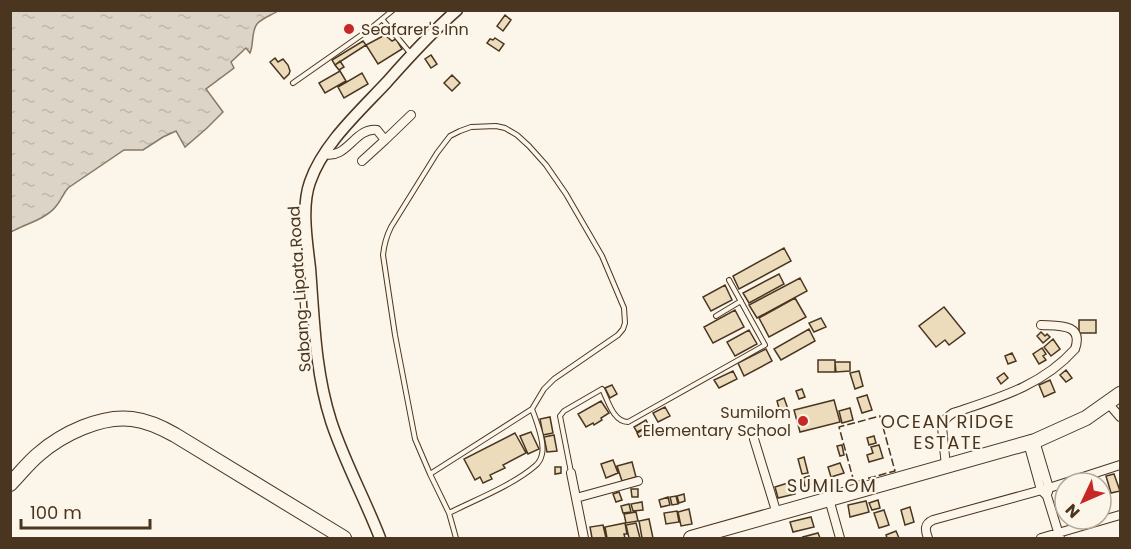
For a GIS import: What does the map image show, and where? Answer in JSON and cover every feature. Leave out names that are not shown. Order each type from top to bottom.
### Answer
[{"type":"highway","points":[[698,538],[1031,442],[1086,418],[1120,394]]},
{"type":"highway","points":[[10,484],[38,454],[63,436],[86,426],[129,418],[164,429],[344,538]]},
{"type":"main road","name":"Sabang-Lipata Road","points":[[380,538],[332,423],[323,393],[318,365],[306,232],[309,183],[324,154],[339,134],[444,21],[457,10]]},
{"type":"street","points":[[362,161],[411,115]]},
{"type":"street","points":[[324,154],[332,156],[342,152],[367,130],[377,130],[385,140]]},
{"type":"street","points":[[946,466],[942,427],[947,417],[1026,387],[1041,379],[1076,349],[1076,333],[1072,329],[1041,325]]},
{"type":"street","points":[[1108,403],[1120,417]]},
{"type":"street","points":[[754,439],[777,514]]},
{"type":"street","points":[[1031,442],[1059,536]]},
{"type":"street","points":[[928,538],[925,531],[926,526],[933,520],[1046,491],[1120,465]]},
{"type":"street","points":[[571,473],[584,538]]},
{"type":"street","points":[[576,498],[638,481]]},
{"type":"street","points":[[829,499],[840,538]]},
{"type":"street","points":[[1041,538],[1059,536],[1120,515]]},
{"type":"lane","points":[[293,83],[393,10]]},
{"type":"lane","points":[[382,19],[412,55]]},
{"type":"lane","points":[[430,474],[532,409],[544,389],[554,379],[623,329],[626,317],[602,256],[566,194],[546,165],[529,146],[517,135],[496,126],[471,127],[450,136],[391,227],[386,237],[383,255],[395,335],[415,439],[430,474],[448,513],[456,538]]},
{"type":"lane","points":[[571,473],[561,416],[564,411],[602,388],[617,418],[622,422],[628,422],[765,345],[729,280]]},
{"type":"lane","points":[[716,315],[741,301]]},
{"type":"lane","points":[[448,513],[521,476],[539,462],[543,450],[532,409]]},
{"type":"water","points":[[11,10],[278,11],[257,24],[250,53],[246,48],[231,62],[234,68],[206,89],[223,112],[185,147],[176,131],[143,150],[124,150],[68,188],[48,214],[11,232]]},
{"type":"building","points":[[505,15],[511,20],[503,31],[497,26]]},
{"type":"building","points":[[385,35],[392,41],[396,39],[402,49],[378,64],[366,45]]},
{"type":"building","points":[[495,38],[504,44],[499,51],[487,43],[490,39]]},
{"type":"building","points":[[363,41],[366,45],[335,65],[332,60]]},
{"type":"building","points":[[431,55],[437,64],[431,68],[425,59]]},
{"type":"building","points":[[275,58],[278,62],[283,59],[288,65],[290,71],[284,79],[270,62]]},
{"type":"building","points":[[340,61],[344,67],[339,70],[335,65]]},
{"type":"building","points":[[340,71],[346,81],[325,93],[319,83]]},
{"type":"building","points":[[362,73],[368,84],[344,98],[338,87]]},
{"type":"building","points":[[452,75],[460,83],[452,91],[444,83]]},
{"type":"building","points":[[784,248],[791,261],[739,289],[733,276]]},
{"type":"building","points":[[779,274],[784,284],[749,303],[743,293]]},
{"type":"building","points":[[800,278],[807,291],[757,318],[749,305]]},
{"type":"building","points":[[725,285],[732,300],[711,311],[703,297]]},
{"type":"building","points":[[795,298],[806,317],[769,337],[759,318]]},
{"type":"building","points":[[944,307],[965,333],[949,345],[945,340],[936,347],[919,326]]},
{"type":"building","points":[[735,310],[744,327],[713,343],[704,327]]},
{"type":"building","points":[[821,318],[826,327],[814,332],[809,323]]},
{"type":"building","points":[[1079,320],[1096,320],[1096,333],[1079,333]]},
{"type":"building","points":[[809,329],[815,341],[781,360],[774,349]]},
{"type":"building","points":[[749,330],[757,344],[735,356],[727,342]]},
{"type":"building","points":[[1041,332],[1050,337],[1043,343],[1037,336]]},
{"type":"building","points":[[1053,339],[1060,349],[1051,356],[1044,347]]},
{"type":"building","points":[[1042,348],[1046,354],[1043,356],[1046,360],[1039,364],[1033,354]]},
{"type":"building","points":[[766,349],[772,361],[744,376],[738,363]]},
{"type":"building","points":[[1012,353],[1016,361],[1008,364],[1005,356]]},
{"type":"building","points":[[818,360],[835,360],[835,372],[818,372]]},
{"type":"building","points":[[835,362],[850,362],[850,371],[836,372]]},
{"type":"building","points":[[1066,370],[1072,378],[1066,382],[1060,375]]},
{"type":"building","points":[[733,371],[737,379],[719,388],[714,380]]},
{"type":"building","points":[[859,371],[863,386],[855,389],[850,373]]},
{"type":"building","points":[[1004,373],[1008,378],[1001,384],[997,378]]},
{"type":"building","points":[[1050,380],[1055,392],[1044,397],[1039,385]]},
{"type":"building","points":[[612,385],[617,394],[610,398],[605,388]]},
{"type":"building","points":[[802,389],[805,397],[799,399],[796,391]]},
{"type":"building","points":[[867,395],[872,410],[862,413],[857,398]]},
{"type":"building","points":[[784,398],[788,409],[780,412],[777,401]]},
{"type":"building","points":[[834,400],[840,422],[800,432],[794,410]]},
{"type":"building","points":[[601,401],[609,413],[594,425],[593,423],[586,427],[578,414]]},
{"type":"building","points":[[665,407],[670,416],[658,422],[653,413]]},
{"type":"building","points":[[850,408],[853,420],[842,423],[839,411]]},
{"type":"building","points":[[550,417],[553,433],[543,435],[540,419]]},
{"type":"building","points":[[646,420],[649,426],[637,432],[634,427]]},
{"type":"building","points":[[649,426],[651,431],[639,437],[637,433]]},
{"type":"building","points":[[531,432],[539,449],[528,454],[520,436]]},
{"type":"building","points":[[515,433],[526,453],[503,465],[505,468],[490,475],[492,479],[483,483],[480,477],[475,480],[464,459]]},
{"type":"building","points":[[554,435],[557,451],[547,452],[544,437]]},
{"type":"building","points":[[874,436],[876,443],[869,445],[867,438]]},
{"type":"building","points":[[842,445],[844,455],[840,456],[837,446]]},
{"type":"building","points":[[879,445],[883,458],[869,462],[867,455],[873,453],[871,447]]},
{"type":"building","points":[[804,457],[808,473],[802,474],[798,459]]},
{"type":"building","points":[[613,460],[618,473],[606,478],[601,464]]},
{"type":"building","points":[[632,462],[636,477],[622,481],[617,466]]},
{"type":"building","points":[[840,463],[844,473],[831,477],[828,467]]},
{"type":"building","points":[[555,467],[561,467],[561,473],[555,474]]},
{"type":"building","points":[[1113,474],[1120,491],[1113,493]]},
{"type":"building","points":[[809,476],[814,483],[805,486],[803,478]]},
{"type":"building","points":[[791,482],[795,494],[778,498],[775,487]]},
{"type":"building","points":[[631,489],[638,489],[638,497],[632,497]]},
{"type":"building","points":[[619,492],[622,500],[616,502],[613,494]]},
{"type":"building","points":[[684,494],[685,501],[679,503],[677,496]]},
{"type":"building","points":[[676,496],[678,504],[672,505],[670,497]]},
{"type":"building","points":[[668,497],[670,505],[661,507],[659,500]]},
{"type":"building","points":[[878,500],[880,508],[872,510],[869,503]]},
{"type":"building","points":[[866,501],[869,512],[850,517],[848,505]]},
{"type":"building","points":[[642,502],[643,510],[633,511],[631,504]]},
{"type":"building","points":[[629,504],[631,512],[623,513],[621,506]]},
{"type":"building","points":[[910,507],[914,522],[905,525],[901,510]]},
{"type":"building","points":[[689,509],[692,524],[681,526],[678,512]]},
{"type":"building","points":[[884,510],[889,525],[879,528],[874,513]]},
{"type":"building","points":[[677,511],[679,522],[666,524],[664,513]]},
{"type":"building","points":[[636,512],[638,521],[626,523],[624,514]]},
{"type":"building","points":[[811,517],[814,527],[793,532],[790,522]]},
{"type":"building","points":[[649,519],[653,538],[642,538],[639,521]]},
{"type":"building","points":[[625,523],[627,534],[624,534],[625,538],[607,538],[605,527]]},
{"type":"building","points":[[636,523],[640,538],[629,538],[626,525]]},
{"type":"building","points":[[603,525],[606,538],[592,538],[590,527]]},
{"type":"building","points":[[896,531],[899,538],[887,538],[886,535]]},
{"type":"building","points":[[818,533],[820,538],[803,537]]},
{"type":"fence","points":[[880,416],[895,471],[854,482],[839,427],[880,416]]},
{"type":"place","name":"Seafarer's Inn","points":[[349,29]]},
{"type":"place","name":"Sumilom Elementary School","points":[[803,421]]},
{"type":"district","name":"OCEAN RIDGE ESTATE","points":[[948,432]]},
{"type":"district","name":"SUMILOM","points":[[832,486]]}]
